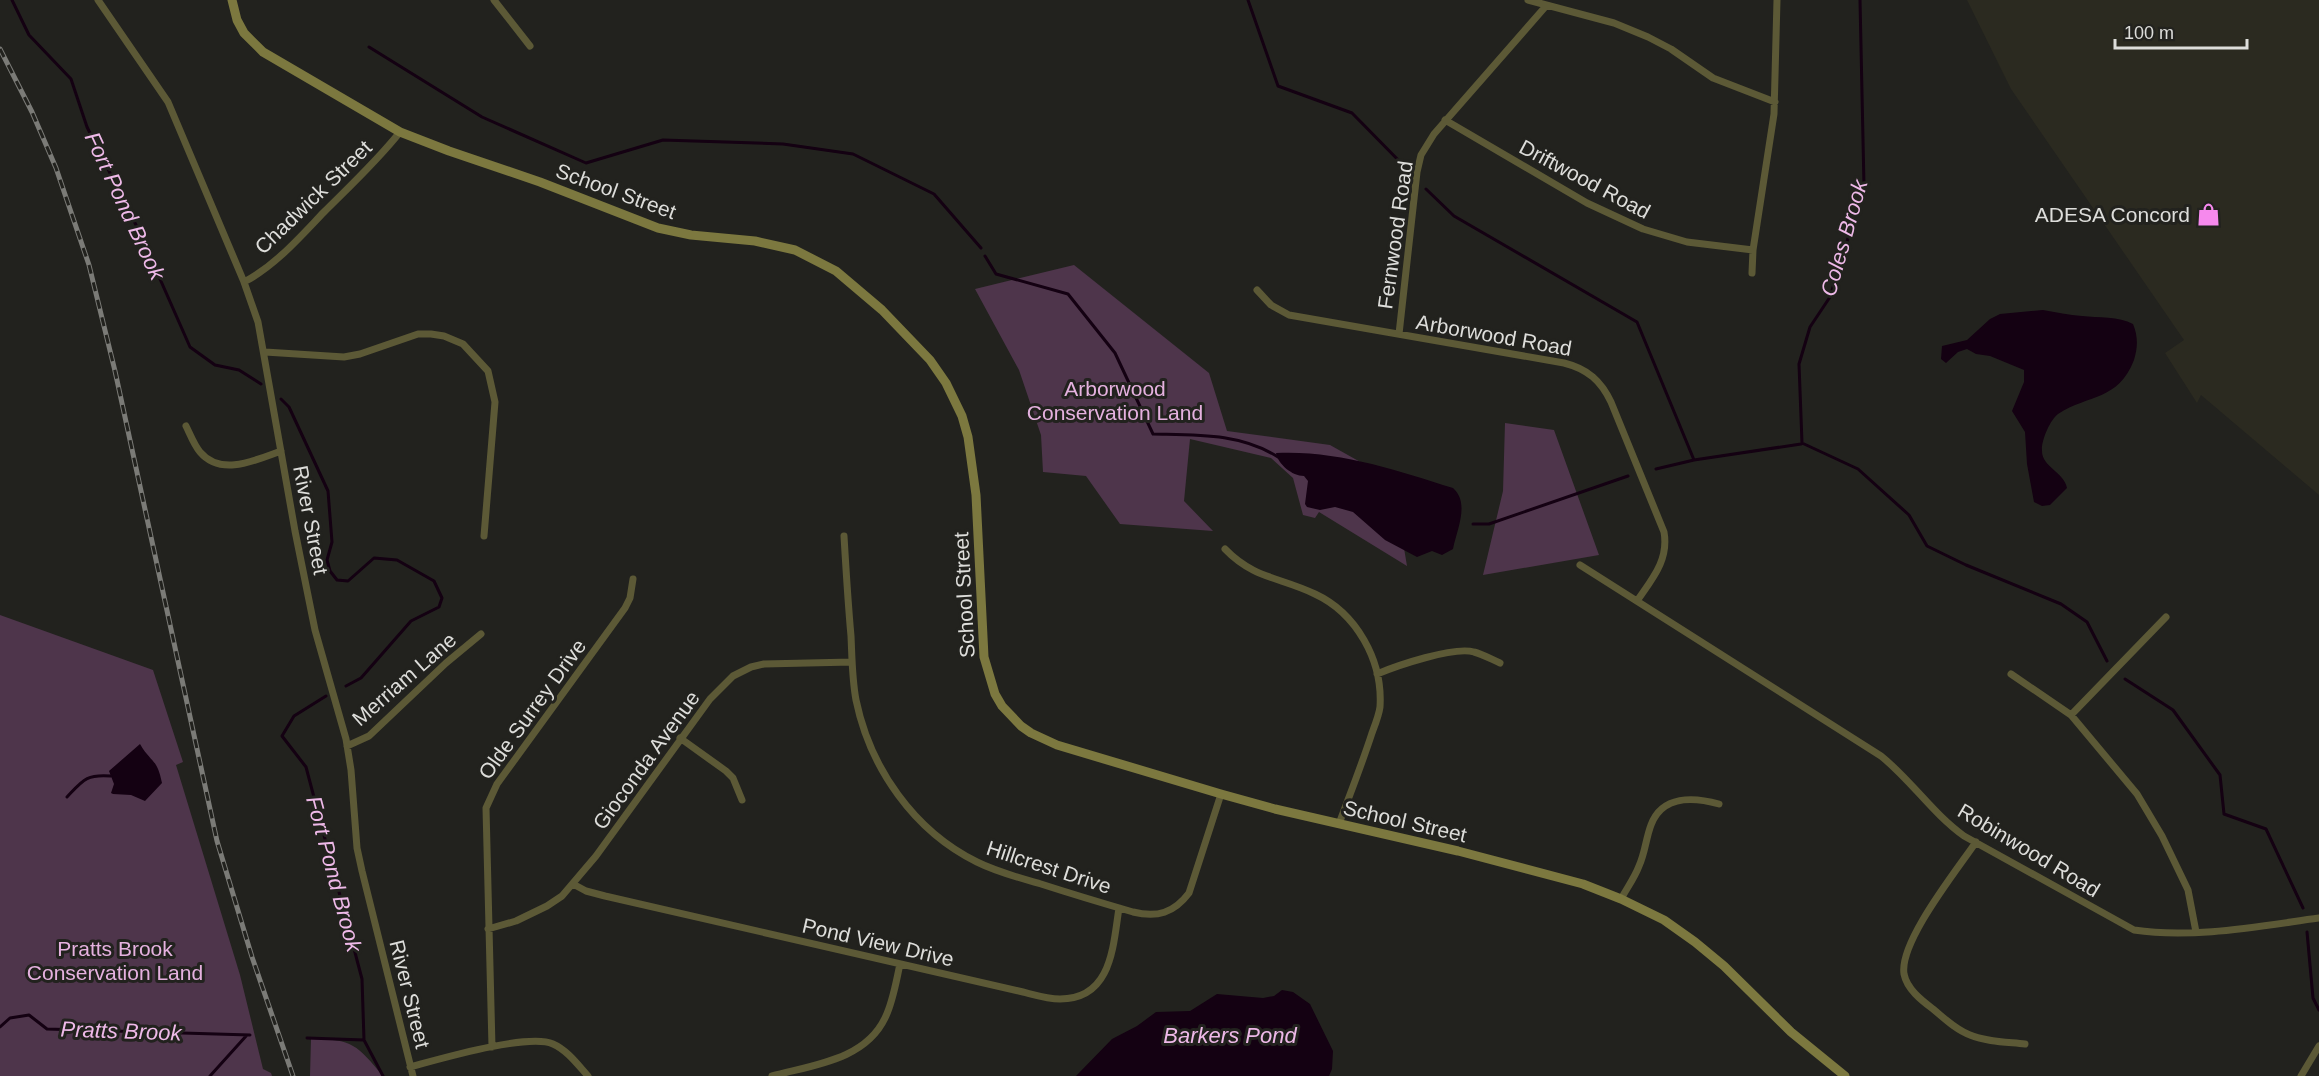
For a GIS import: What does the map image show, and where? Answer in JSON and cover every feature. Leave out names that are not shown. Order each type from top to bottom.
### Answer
[{"type":"street","name":"River Street","points":[[98,0],[165,96],[244,282],[258,322],[315,630],[341,717],[347,746],[357,848],[413,1076]]},
{"type":"street","name":"School Street","points":[[232,0],[242,30],[263,52],[400,132],[540,182],[658,228],[691,236],[769,243],[795,250],[836,271],[889,317],[921,349],[946,383],[962,416],[968,437],[976,495],[984,657],[995,694],[1002,706],[1021,726],[1042,739],[1221,794],[1583,884],[1621,899],[1664,920],[1702,947],[1791,1032],[1845,1076]]},
{"type":"street","points":[[494,0],[530,46]]},
{"type":"street","points":[[1528,0],[1614,23],[1648,37],[1671,49],[1713,78],[1775,102]]},
{"type":"street","points":[[1752,273],[1753,250],[1775,102],[1777,0]]},
{"type":"street","name":"Fernwood Road","points":[[1399,334],[1419,164],[1429,141],[1546,6]]},
{"type":"street","name":"Driftwood Road","points":[[1445,120],[1587,203],[1643,229],[1679,241],[1753,250]]},
{"type":"street","name":"Chadwick Street","points":[[244,282],[264,269],[305,231],[373,163],[400,132]]},
{"type":"street","name":"Arborwood Road","points":[[1257,290],[1271,305],[1289,315],[1572,365],[1588,372],[1602,384],[1657,513],[1665,539],[1663,561],[1637,601]]},
{"type":"street","points":[[265,352],[345,357],[418,334],[444,336],[462,344],[488,371],[495,402],[484,536]]},
{"type":"street","points":[[186,426],[200,452],[210,461],[223,466],[247,462],[281,451]]},
{"type":"street","name":"Hillcrest Drive","points":[[844,536],[852,662],[860,717],[873,752],[890,783],[922,823],[953,848],[978,863],[1119,908],[1146,915],[1159,915],[1169,912],[1182,903],[1193,885],[1221,794]]},
{"type":"street","points":[[1225,549],[1238,563],[1256,573],[1327,599],[1358,629],[1368,648],[1377,674],[1380,709],[1339,824]]},
{"type":"street","name":"Robinwood Road","points":[[1580,565],[1881,756],[1910,782],[1951,826],[2134,930],[2155,933],[2196,932],[2271,926],[2319,918]]},
{"type":"street","name":"Olde Surrey Drive","points":[[492,1047],[486,816],[488,799],[625,608],[632,591],[633,579]]},
{"type":"street","points":[[2072,715],[2166,617]]},
{"type":"street","name":"Merriam Lane","points":[[347,746],[369,736],[446,663],[481,634]]},
{"type":"street","points":[[1377,674],[1394,667],[1460,650],[1473,651],[1500,663]]},
{"type":"street","name":"Gioconda Avenue","points":[[488,929],[516,921],[562,896],[596,856],[680,738],[718,690],[741,671],[776,663],[852,662]]},
{"type":"street","points":[[2011,674],[2072,715],[2126,778],[2149,810],[2188,890],[2196,932]]},
{"type":"street","points":[[680,738],[726,771],[733,778],[742,800]]},
{"type":"street","points":[[1621,899],[1639,867],[1656,814],[1675,801],[1685,798],[1698,798],[1719,804]]},
{"type":"street","points":[[1976,842],[1916,930],[1905,961],[1904,974],[1909,987],[1961,1031],[1986,1039],[2025,1044]]},
{"type":"street","name":"Pond View Drive","points":[[573,884],[586,891],[605,896],[1052,998],[1072,997],[1090,990],[1103,976],[1112,951],[1119,908]]},
{"type":"street","points":[[772,1076],[839,1058],[870,1040],[888,1012],[900,964]]},
{"type":"street","points":[[410,1067],[492,1047],[534,1042],[553,1044],[562,1049],[588,1076]]},
{"type":"street","points":[[2301,1076],[2319,1046]]},
{"type":"shaded area","name":"ADESA Concord","points":[[1967,0],[2319,0],[2319,495],[2201,395],[2197,403],[2165,353],[2184,340],[2011,89]]},
{"type":"green space","name":"Arborwood Conservation Land","points":[[1074,265],[1209,373],[1227,431],[1330,445],[1430,501],[1404,548],[1407,566],[1319,512],[1315,518],[1303,515],[1293,478],[1271,458],[1190,439],[1184,501],[1213,531],[1120,524],[1086,476],[1043,472],[1041,435],[1019,370],[975,289]]},
{"type":"green space","points":[[1505,423],[1554,430],[1599,555],[1483,575],[1503,491]]},
{"type":"green space","name":"Pratts Brook Conservation Land","points":[[0,615],[153,670],[183,762],[176,765],[240,975],[263,1069],[272,1076],[0,1076]]},
{"type":"green space","points":[[311,1039],[336,1040],[353,1046],[367,1057],[383,1076],[310,1076]]},
{"type":"water","points":[[2043,310],[2127,321],[2133,324],[2137,342],[2134,360],[2120,383],[2102,395],[2058,414],[2049,426],[2043,442],[2043,457],[2062,478],[2067,488],[2050,505],[2042,506],[2034,502],[2027,464],[2025,432],[2012,411],[2024,382],[2024,370],[1967,349],[1958,352],[1946,363],[1941,359],[1942,346],[1967,340],[1990,319],[2000,314]]},
{"type":"water","points":[[1276,453],[1344,458],[1388,468],[1453,488],[1461,501],[1462,509],[1453,549],[1442,555],[1432,551],[1417,557],[1385,540],[1353,512],[1335,507],[1320,510],[1307,507],[1305,504],[1308,481],[1304,476],[1286,469]]},
{"type":"water","points":[[140,744],[156,765],[162,783],[145,801],[131,795],[111,793],[114,784],[109,771]]},
{"type":"water","name":"Barkers Pond","points":[[1282,990],[1293,992],[1310,1004],[1333,1051],[1332,1069],[1329,1076],[1076,1076],[1112,1039],[1137,1026],[1156,1012],[1190,1011],[1217,994],[1263,998],[1274,996]]},
{"type":"waterway","name":"Fort Pond Brook","points":[[12,0],[29,35],[71,79],[87,127],[138,229],[190,347],[215,365],[239,370],[261,384]]},
{"type":"waterway","points":[[1248,0],[1278,86],[1352,113],[1409,171]]},
{"type":"waterway","name":"Coles Brook","points":[[1860,0],[1864,186],[1830,297],[1810,327],[1799,364],[1802,443],[1858,469],[1909,515],[1927,546],[1966,565],[2061,604],[2087,622],[2107,661]]},
{"type":"waterway","points":[[369,47],[482,117],[586,163],[663,140],[783,144],[853,154],[934,194],[981,248]]},
{"type":"waterway","points":[[1426,189],[1454,216],[1637,322],[1694,460]]},
{"type":"waterway","points":[[985,256],[996,274],[1068,294],[1115,353],[1153,434],[1202,435],[1233,439],[1249,443],[1278,457]]},
{"type":"waterway","name":"Fort Pond Brook","points":[[281,399],[289,407],[328,491],[332,542],[327,560],[330,571],[337,580],[348,581],[374,558],[397,560],[434,581],[442,598],[439,607],[411,621],[361,678],[346,686]]},
{"type":"waterway","points":[[1656,469],[1694,460],[1801,444]]},
{"type":"waterway","points":[[1473,524],[1489,524],[1628,476]]},
{"type":"waterway","name":"Coles Brook","points":[[2125,679],[2173,710],[2220,775],[2224,814],[2266,829],[2303,908]]},
{"type":"waterway","name":"Fort Pond Brook","points":[[326,696],[294,716],[282,736],[306,767],[362,979],[364,1040],[383,1076]]},
{"type":"waterway","points":[[67,797],[90,777],[111,776]]},
{"type":"waterway","name":"Coles Brook","points":[[2307,932],[2313,998],[2319,1010]]},
{"type":"waterway","name":"Pratts Brook","points":[[0,1027],[10,1018],[29,1015],[47,1029],[250,1035]]},
{"type":"waterway","points":[[210,1076],[247,1035]]},
{"type":"waterway","name":"Pratts Brook","points":[[307,1038],[364,1040]]},
{"type":"railway","points":[[0,49],[32,112],[56,168],[89,265],[115,371],[217,841],[252,957],[293,1076]]},
{"type":"place","name":"ADESA Concord","points":[[2208,214]]}]
